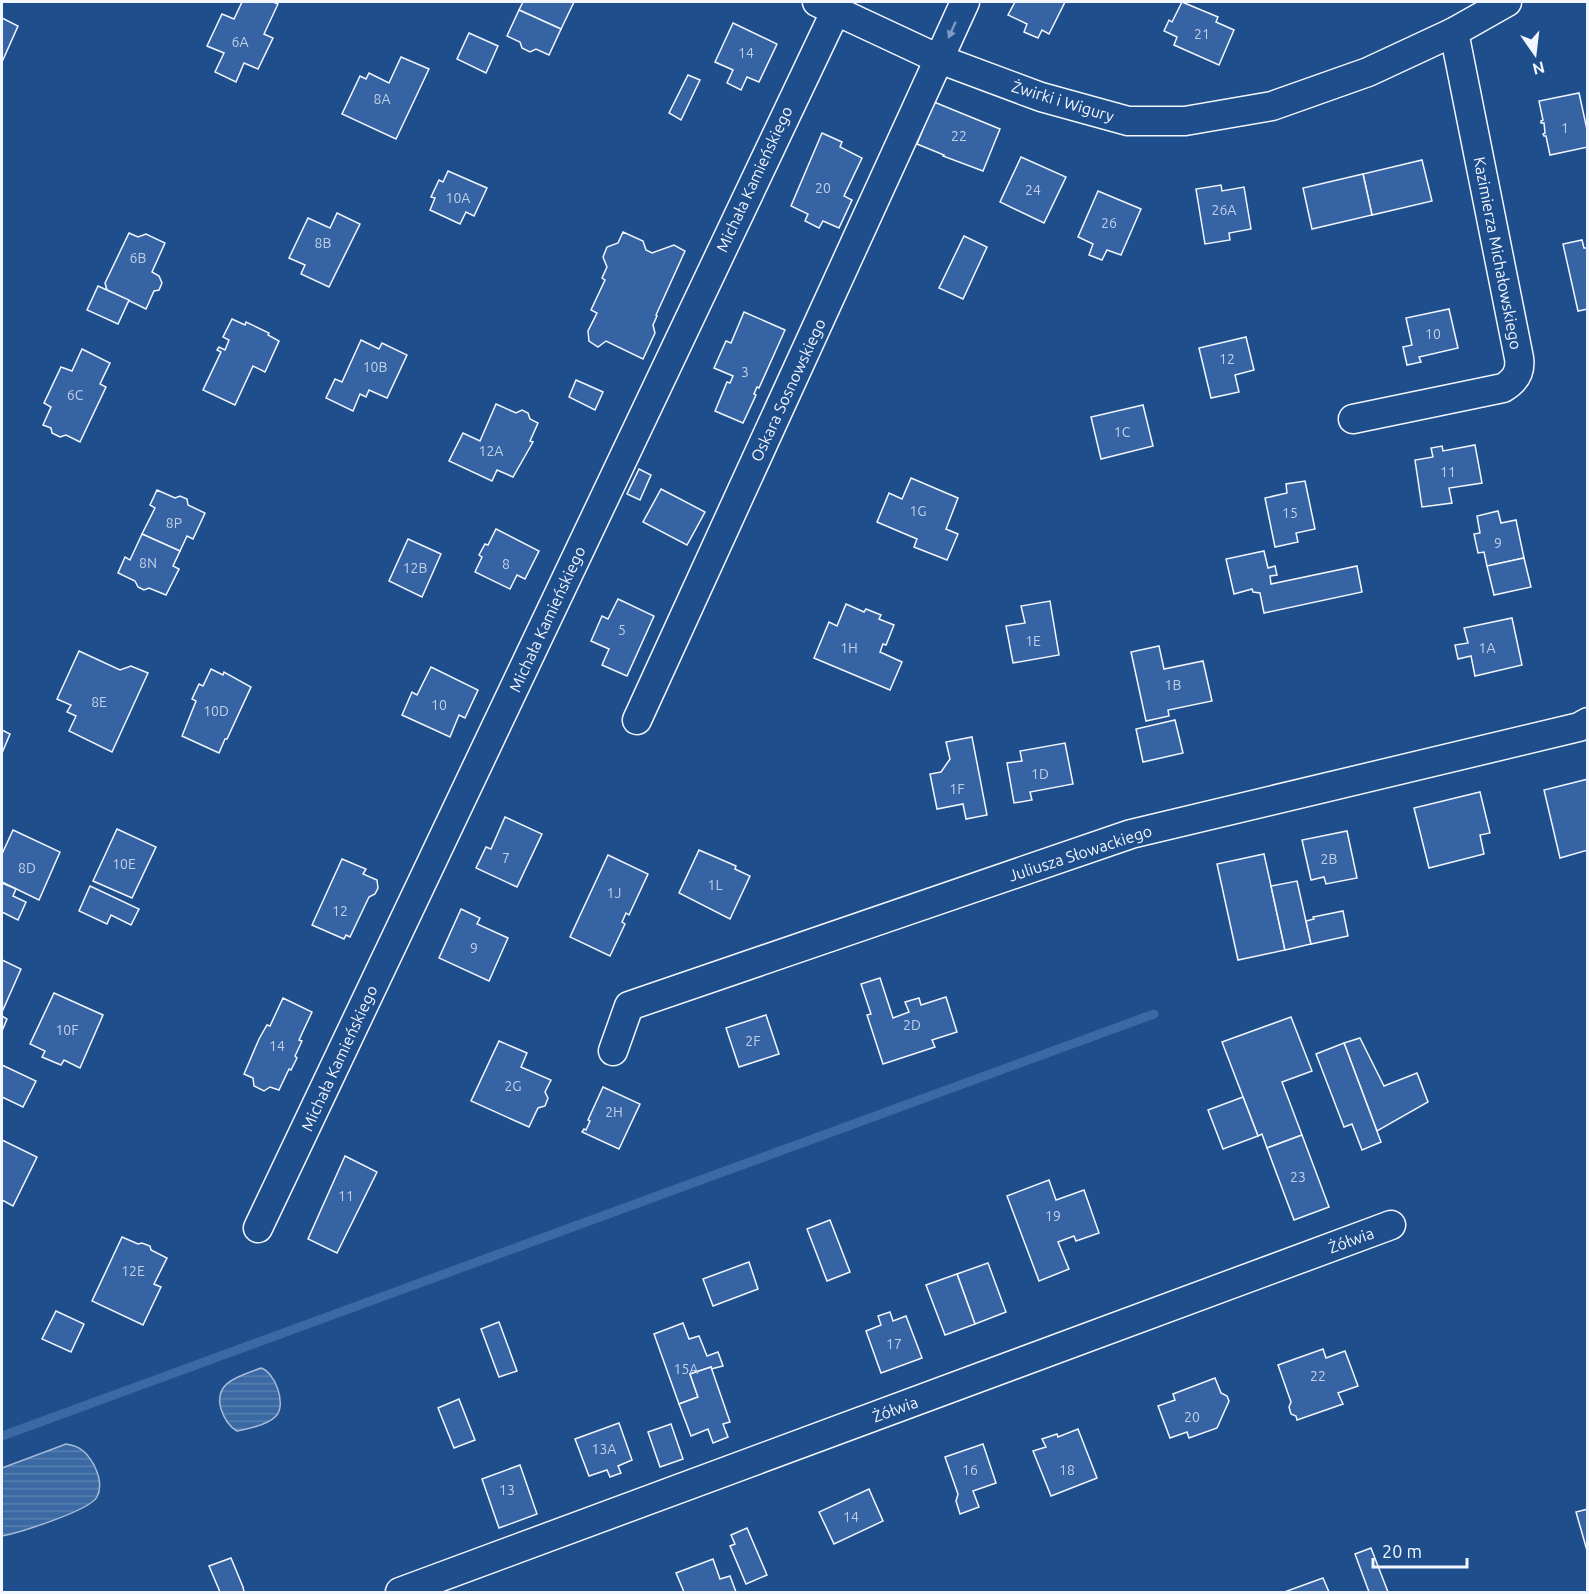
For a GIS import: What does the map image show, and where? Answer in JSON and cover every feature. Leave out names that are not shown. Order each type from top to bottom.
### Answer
[{"type":"street","name":"Oskara Sosnowskiego","points":[[638,720],[965,2]]},
{"type":"street","name":"Żwirki i Wigury","points":[[826,6],[939,59],[1071,106],[1128,120],[1185,121],[1272,106],[1368,72],[1454,32],[1507,2]]},
{"type":"street","name":"Michała Kamieńskiego","points":[[258,1228],[826,6]]},
{"type":"street","name":"Kazimierza Michałowskiego","points":[[1353,419],[1503,388],[1511,383],[1519,370],[1519,358],[1454,32]]},
{"type":"street","name":"Juliusza Słowackiego","points":[[613,1051],[629,1006],[1131,834],[1579,727],[1587,722]]},
{"type":"street","name":"Żółwia","points":[[400,1593],[1391,1225]]},
{"type":"water","points":[[261,1368],[271,1376],[278,1389],[279,1411],[268,1422],[237,1431],[225,1419],[222,1412],[221,1392],[237,1377]]},
{"type":"water","points":[[66,1444],[76,1446],[83,1451],[94,1465],[99,1481],[97,1497],[91,1503],[68,1515],[2,1536],[2,1468]]},
{"type":"building","points":[[242,2],[278,4],[264,34],[273,38],[258,69],[244,63],[236,82],[215,72],[224,53],[207,46],[222,14],[234,19]]},
{"type":"building","points":[[523,2],[574,2],[561,29],[519,10]]},
{"type":"building","points":[[1015,2],[1065,2],[1049,34],[1042,30],[1038,38],[1024,32],[1027,24],[1008,15]]},
{"type":"building","points":[[1182,2],[1218,17],[1216,22],[1234,30],[1219,65],[1174,45],[1177,37],[1164,31],[1169,20],[1172,22]]},
{"type":"building","points":[[519,10],[561,29],[549,55],[536,49],[530,52],[522,48],[520,42],[507,36]]},
{"type":"building","points":[[2,18],[18,26],[2,62]]},
{"type":"building","points":[[733,23],[777,44],[759,82],[747,77],[741,90],[727,83],[733,70],[715,62]]},
{"type":"building","points":[[469,33],[498,46],[486,73],[457,59]]},
{"type":"building","points":[[401,57],[429,69],[396,139],[342,114],[360,76],[366,79],[369,73],[389,83]]},
{"type":"building","points":[[688,75],[700,80],[681,120],[669,113]]},
{"type":"building","points":[[1579,93],[1588,134],[1588,147],[1550,155],[1546,136],[1543,134],[1545,133],[1544,123],[1541,123],[1543,120],[1539,101]]},
{"type":"building","points":[[934,102],[1000,129],[983,171],[917,144]]},
{"type":"building","points":[[822,133],[842,142],[840,147],[862,158],[844,196],[852,200],[839,228],[823,221],[819,228],[805,221],[808,214],[791,206]]},
{"type":"building","points":[[1021,157],[1066,177],[1044,223],[1000,202]]},
{"type":"building","points":[[1422,160],[1432,201],[1372,215],[1363,174]]},
{"type":"building","points":[[448,171],[487,188],[474,216],[466,212],[460,224],[430,210],[435,198],[431,197],[439,180],[443,182]]},
{"type":"building","points":[[1363,174],[1372,215],[1312,229],[1303,188]]},
{"type":"building","points":[[1221,185],[1222,191],[1244,187],[1251,229],[1229,233],[1230,240],[1205,244],[1196,189]]},
{"type":"building","points":[[1098,191],[1141,209],[1121,255],[1107,250],[1102,260],[1089,255],[1093,244],[1078,237]]},
{"type":"building","points":[[337,213],[360,224],[329,287],[301,274],[305,265],[289,258],[308,218],[330,228]]},
{"type":"building","points":[[623,232],[643,241],[646,250],[652,253],[674,245],[685,251],[656,315],[653,325],[655,333],[643,359],[606,341],[598,347],[589,341],[588,331],[597,313],[591,310],[605,280],[602,278],[607,267],[603,257],[607,247],[618,243]]},
{"type":"building","points":[[129,233],[138,237],[146,234],[165,243],[152,272],[159,276],[162,283],[159,290],[154,291],[146,309],[107,290],[105,283]]},
{"type":"building","points":[[964,236],[987,247],[963,299],[939,288]]},
{"type":"building","points":[[1582,240],[1584,248],[1588,248],[1588,309],[1578,311],[1563,244]]},
{"type":"building","points":[[98,286],[129,300],[118,324],[87,310]]},
{"type":"building","points":[[1449,309],[1458,348],[1419,357],[1421,362],[1407,365],[1403,347],[1412,345],[1406,318]]},
{"type":"building","points":[[744,312],[785,330],[759,388],[757,387],[754,394],[756,395],[743,423],[715,411],[727,382],[730,383],[733,376],[714,368],[726,341],[731,343]]},
{"type":"building","points":[[232,319],[245,325],[246,322],[269,333],[268,335],[279,341],[265,372],[253,366],[235,405],[203,390],[221,352],[217,350],[219,347],[225,350],[229,340],[223,337]]},
{"type":"building","points":[[1246,337],[1254,370],[1235,375],[1239,392],[1211,398],[1199,348]]},
{"type":"building","points":[[361,340],[379,349],[382,343],[407,355],[387,398],[369,390],[366,397],[360,394],[353,411],[326,398],[335,379],[342,382]]},
{"type":"building","points":[[82,349],[110,363],[100,384],[106,387],[80,442],[66,435],[60,437],[52,433],[51,428],[43,425],[51,407],[44,403],[61,367],[72,371]]},
{"type":"building","points":[[576,380],[603,392],[595,410],[569,397]]},
{"type":"building","points":[[496,404],[516,413],[522,410],[528,413],[530,419],[538,423],[530,441],[533,442],[513,477],[497,470],[492,481],[449,461],[463,433],[480,441]]},
{"type":"building","points":[[1143,405],[1153,446],[1101,459],[1091,417]]},
{"type":"building","points":[[1475,445],[1482,483],[1449,488],[1452,503],[1422,507],[1415,460],[1433,457],[1431,448],[1442,446],[1443,451]]},
{"type":"building","points":[[639,469],[651,475],[640,500],[627,494]]},
{"type":"building","points":[[911,478],[958,498],[946,529],[958,534],[947,560],[914,547],[917,539],[877,522],[889,493],[902,499]]},
{"type":"building","points":[[1305,481],[1315,529],[1296,533],[1298,542],[1275,547],[1265,498],[1287,493],[1286,484]]},
{"type":"building","points":[[661,489],[705,512],[687,545],[643,522]]},
{"type":"building","points":[[157,490],[175,498],[180,496],[187,499],[188,505],[205,513],[193,539],[187,536],[180,551],[142,534],[155,508],[150,505]]},
{"type":"building","points":[[1498,511],[1501,523],[1516,520],[1524,558],[1487,566],[1484,552],[1478,553],[1474,534],[1480,533],[1477,516]]},
{"type":"building","points":[[496,529],[539,551],[525,579],[517,575],[510,589],[475,572],[482,557],[479,555],[485,544],[488,545]]},
{"type":"building","points":[[142,534],[180,551],[173,566],[179,569],[166,595],[149,588],[144,590],[138,587],[135,581],[118,573],[125,557],[130,560]]},
{"type":"building","points":[[408,539],[441,554],[422,597],[389,581]]},
{"type":"building","points":[[1264,551],[1268,568],[1275,566],[1277,575],[1270,576],[1271,584],[1357,566],[1362,592],[1264,613],[1260,593],[1253,592],[1252,589],[1234,594],[1226,559]]},
{"type":"building","points":[[1524,558],[1531,587],[1494,595],[1487,566]]},
{"type":"building","points":[[618,599],[654,616],[627,676],[602,665],[609,649],[591,641],[602,616],[608,619]]},
{"type":"building","points":[[1050,601],[1059,655],[1013,663],[1006,626],[1025,623],[1021,606]]},
{"type":"building","points":[[846,604],[864,612],[866,609],[881,615],[879,619],[894,625],[886,645],[883,644],[880,652],[902,662],[890,690],[814,658],[829,622],[837,626]]},
{"type":"building","points":[[1512,618],[1522,665],[1475,676],[1471,656],[1458,659],[1455,645],[1468,643],[1464,628]]},
{"type":"building","points":[[1159,646],[1164,669],[1203,661],[1212,701],[1168,710],[1169,716],[1146,721],[1131,652]]},
{"type":"building","points":[[79,651],[120,670],[131,666],[148,673],[112,752],[69,731],[76,716],[67,712],[71,705],[57,699]]},
{"type":"building","points":[[431,667],[478,690],[465,718],[459,715],[450,737],[402,715],[412,692],[417,695]]},
{"type":"building","points":[[211,669],[223,675],[224,672],[251,687],[219,753],[182,736],[196,701],[192,699],[199,684],[203,686]]},
{"type":"building","points":[[1175,720],[1183,753],[1143,762],[1136,729]]},
{"type":"building","points":[[2,730],[10,734],[2,753]]},
{"type":"building","points":[[972,737],[987,815],[966,819],[963,804],[937,809],[930,774],[941,772],[950,759],[946,742]]},
{"type":"building","points":[[1065,743],[1073,784],[1030,792],[1032,800],[1014,803],[1007,763],[1022,761],[1020,751]]},
{"type":"building","points":[[1588,779],[1588,850],[1560,858],[1544,790]]},
{"type":"building","points":[[1480,792],[1490,833],[1480,835],[1484,854],[1429,868],[1414,808]]},
{"type":"building","points":[[505,817],[542,834],[517,887],[476,868],[486,847],[491,849]]},
{"type":"building","points":[[117,829],[156,847],[132,898],[93,881]]},
{"type":"building","points":[[13,830],[60,852],[39,900],[2,882],[2,854]]},
{"type":"building","points":[[1347,831],[1357,878],[1326,884],[1324,877],[1311,880],[1302,840]]},
{"type":"building","points":[[699,850],[736,866],[735,869],[750,876],[730,919],[679,893]]},
{"type":"building","points":[[1264,854],[1285,950],[1238,960],[1217,864]]},
{"type":"building","points":[[608,855],[648,874],[629,915],[626,913],[622,922],[625,924],[610,956],[570,937]]},
{"type":"building","points":[[342,859],[366,869],[363,874],[377,880],[378,888],[375,894],[369,897],[350,937],[346,935],[344,939],[312,925]]},
{"type":"building","points":[[1297,881],[1311,944],[1285,950],[1271,886]]},
{"type":"building","points":[[2,883],[16,889],[13,896],[26,902],[18,920],[2,912]]},
{"type":"building","points":[[90,886],[139,909],[131,925],[111,915],[107,924],[79,911]]},
{"type":"building","points":[[461,909],[480,918],[477,924],[508,938],[489,981],[439,958]]},
{"type":"building","points":[[1343,911],[1348,936],[1311,944],[1306,921],[1314,919],[1313,917]]},
{"type":"building","points":[[2,960],[21,969],[2,1012]]},
{"type":"building","points":[[880,978],[893,1018],[909,1012],[905,1002],[919,998],[921,1005],[946,997],[957,1032],[932,1040],[935,1047],[883,1064],[867,1015],[871,1014],[861,984]]},
{"type":"building","points":[[54,993],[103,1015],[80,1068],[64,1060],[61,1065],[42,1057],[45,1051],[30,1044]]},
{"type":"building","points":[[283,998],[312,1012],[299,1040],[302,1041],[295,1056],[297,1058],[279,1090],[270,1087],[264,1091],[254,1086],[253,1078],[244,1074],[259,1039],[267,1025],[270,1026]]},
{"type":"building","points":[[766,1015],[779,1054],[739,1067],[726,1028]]},
{"type":"building","points":[[2,1016],[7,1019],[2,1031]]},
{"type":"building","points":[[1291,1017],[1312,1071],[1282,1082],[1302,1135],[1267,1148],[1262,1134],[1258,1136],[1222,1042]]},
{"type":"building","points":[[1360,1038],[1384,1086],[1417,1073],[1428,1102],[1377,1131],[1344,1043]]},
{"type":"building","points":[[499,1041],[527,1053],[521,1067],[551,1080],[545,1092],[548,1098],[545,1106],[538,1108],[529,1127],[471,1101]]},
{"type":"building","points":[[1344,1043],[1381,1142],[1362,1150],[1352,1124],[1344,1127],[1316,1054]]},
{"type":"building","points":[[2,1065],[36,1081],[23,1107],[2,1097]]},
{"type":"building","points":[[603,1087],[640,1104],[619,1149],[582,1132],[586,1130],[590,1121],[588,1120]]},
{"type":"building","points":[[1243,1097],[1258,1136],[1223,1149],[1208,1110]]},
{"type":"building","points":[[1302,1135],[1329,1207],[1294,1220],[1267,1148]]},
{"type":"building","points":[[2,1140],[37,1157],[13,1206],[2,1200]]},
{"type":"building","points":[[345,1156],[377,1172],[337,1253],[308,1239]]},
{"type":"building","points":[[1049,1180],[1056,1200],[1084,1190],[1099,1233],[1076,1241],[1074,1236],[1058,1242],[1069,1269],[1039,1281],[1007,1196]]},
{"type":"building","points":[[830,1220],[850,1272],[827,1281],[807,1229]]},
{"type":"building","points":[[122,1237],[150,1246],[151,1250],[167,1258],[154,1284],[161,1287],[143,1325],[92,1301]]},
{"type":"building","points":[[749,1262],[758,1289],[713,1306],[703,1279]]},
{"type":"building","points":[[988,1263],[1006,1312],[975,1324],[957,1274]]},
{"type":"building","points":[[957,1274],[975,1324],[945,1335],[926,1285]]},
{"type":"building","points":[[56,1311],[84,1324],[71,1352],[42,1339]]},
{"type":"building","points":[[890,1312],[893,1321],[906,1316],[922,1358],[881,1373],[866,1331],[881,1325],[878,1316]]},
{"type":"building","points":[[499,1322],[517,1371],[499,1377],[481,1329]]},
{"type":"building","points":[[683,1323],[689,1339],[699,1336],[707,1356],[718,1352],[723,1366],[711,1369],[711,1367],[690,1374],[698,1397],[679,1404],[654,1334]]},
{"type":"building","points":[[1323,1349],[1326,1358],[1345,1351],[1358,1386],[1338,1393],[1343,1404],[1297,1420],[1296,1416],[1291,1414],[1289,1407],[1291,1402],[1278,1365]]},
{"type":"building","points":[[711,1367],[730,1422],[723,1424],[728,1437],[713,1443],[708,1429],[691,1436],[679,1404],[698,1397],[690,1374]]},
{"type":"building","points":[[1215,1378],[1221,1393],[1227,1396],[1229,1401],[1217,1428],[1189,1438],[1187,1432],[1170,1438],[1158,1406],[1175,1400],[1173,1394]]},
{"type":"building","points":[[459,1399],[475,1440],[454,1448],[438,1408]]},
{"type":"building","points":[[619,1423],[632,1460],[618,1466],[621,1473],[610,1477],[607,1470],[589,1476],[575,1439]]},
{"type":"building","points":[[671,1424],[683,1459],[660,1467],[648,1432]]},
{"type":"building","points":[[1078,1429],[1097,1478],[1051,1496],[1033,1451],[1046,1447],[1042,1439],[1057,1434],[1058,1437]]},
{"type":"building","points":[[983,1444],[996,1483],[973,1491],[979,1507],[960,1514],[956,1501],[958,1494],[945,1457]]},
{"type":"building","points":[[520,1465],[537,1514],[499,1528],[482,1479]]},
{"type":"building","points":[[869,1489],[883,1521],[834,1544],[819,1512]]},
{"type":"building","points":[[1588,1509],[1588,1554],[1576,1512]]},
{"type":"building","points":[[747,1528],[767,1575],[746,1584],[730,1546],[735,1544],[731,1535]]},
{"type":"building","points":[[1371,1548],[1388,1592],[1369,1592],[1355,1554]]},
{"type":"building","points":[[231,1558],[244,1592],[220,1592],[209,1566]]},
{"type":"building","points":[[713,1559],[720,1579],[730,1576],[736,1592],[684,1592],[676,1573]]},
{"type":"building","points":[[1323,1578],[1329,1592],[1287,1591]]},
{"type":"waterway","points":[[2,1436],[1154,1014]]}]
